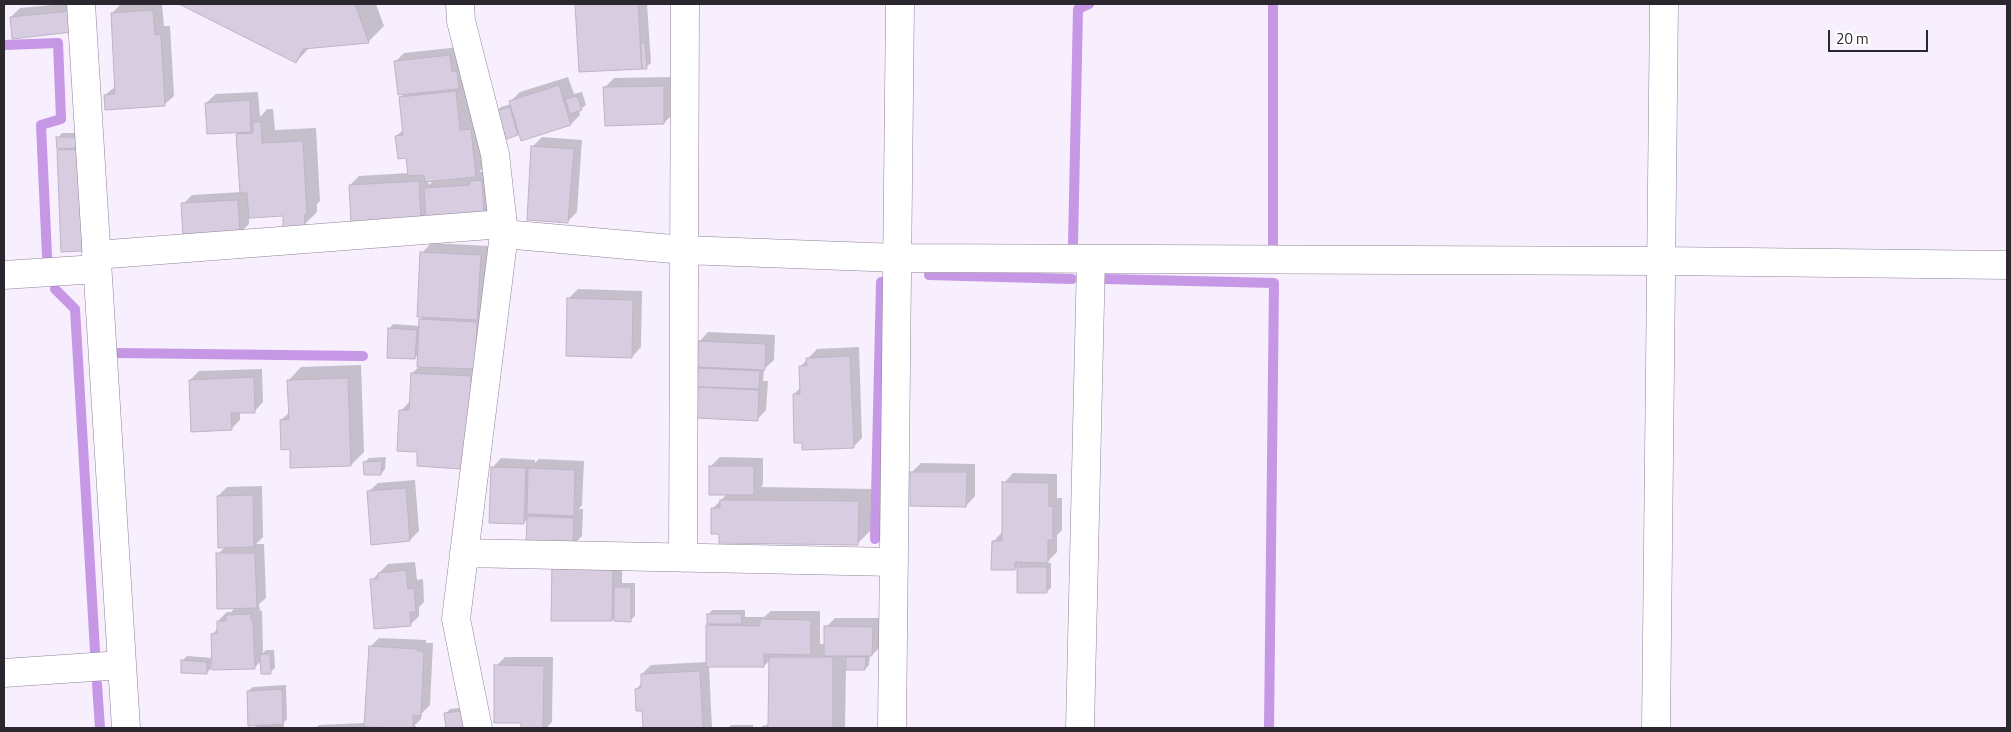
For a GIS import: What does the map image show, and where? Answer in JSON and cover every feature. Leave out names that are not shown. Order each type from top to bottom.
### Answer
[{"type":"street","points":[[81,4],[126,728]]},
{"type":"street","points":[[460,4],[461,21],[495,154],[503,229],[456,620],[478,728]]},
{"type":"street","points":[[683,558],[686,4]]},
{"type":"street","points":[[892,728],[900,4]]},
{"type":"street","points":[[1656,728],[1664,4]]},
{"type":"street","points":[[4,275],[97,262],[503,229],[684,250],[898,258],[1660,261],[2007,265]]},
{"type":"street","points":[[1080,728],[1091,259]]},
{"type":"street","points":[[464,553],[894,562]]},
{"type":"street","points":[[4,673],[122,665]]},
{"type":"building","points":[[179,4],[355,4],[369,43],[303,49],[296,63]]},
{"type":"building","points":[[575,4],[638,4],[642,69],[579,72]]},
{"type":"building","points":[[153,10],[155,35],[161,34],[165,106],[105,110],[104,95],[115,94],[111,13]]},
{"type":"building","points":[[70,11],[72,32],[12,39],[10,17]]},
{"type":"building","points":[[640,43],[645,43],[647,69],[642,69]]},
{"type":"building","points":[[450,55],[452,72],[457,71],[459,89],[398,95],[394,61]]},
{"type":"building","points":[[559,85],[571,125],[521,141],[509,101]]},
{"type":"building","points":[[664,86],[664,124],[605,126],[603,87]]},
{"type":"building","points":[[456,91],[460,130],[471,129],[476,177],[425,182],[424,175],[408,176],[406,158],[398,159],[395,136],[403,135],[399,97]]},
{"type":"building","points":[[577,96],[582,110],[570,114],[565,99]]},
{"type":"building","points":[[250,100],[251,132],[207,134],[205,103]]},
{"type":"building","points":[[510,107],[518,135],[504,140],[495,111]]},
{"type":"building","points":[[253,122],[261,122],[262,143],[303,141],[307,215],[304,215],[305,226],[283,227],[283,216],[249,218],[247,193],[240,193],[236,134],[253,133]]},
{"type":"building","points":[[56,137],[78,137],[78,148],[57,149]]},
{"type":"building","points":[[531,146],[574,149],[568,223],[527,220]]},
{"type":"building","points":[[79,149],[83,251],[61,252],[57,150]]},
{"type":"building","points":[[482,180],[484,217],[426,220],[424,188],[469,185],[470,181]]},
{"type":"building","points":[[419,181],[421,220],[351,224],[349,185]]},
{"type":"building","points":[[238,200],[240,234],[183,237],[181,203]]},
{"type":"building","points":[[420,252],[481,255],[477,320],[417,317]]},
{"type":"building","points":[[567,298],[633,300],[632,358],[566,356]]},
{"type":"building","points":[[419,319],[477,322],[475,369],[417,367]]},
{"type":"building","points":[[388,328],[417,330],[415,359],[387,358]]},
{"type":"building","points":[[698,341],[766,344],[765,370],[697,367]]},
{"type":"building","points":[[850,356],[854,448],[802,450],[802,443],[794,443],[793,394],[800,394],[799,366],[807,366],[806,358]]},
{"type":"building","points":[[698,368],[760,371],[759,389],[697,387]]},
{"type":"building","points":[[411,373],[471,376],[468,454],[462,454],[461,469],[417,466],[417,452],[397,451],[399,410],[409,410]]},
{"type":"building","points":[[254,377],[255,413],[231,413],[232,430],[191,432],[189,380]]},
{"type":"building","points":[[348,378],[351,466],[290,468],[290,449],[281,450],[280,420],[289,419],[287,380]]},
{"type":"building","points":[[697,387],[759,390],[758,421],[696,418]]},
{"type":"building","points":[[382,461],[381,475],[364,475],[363,462]]},
{"type":"building","points":[[709,466],[754,466],[754,495],[709,495]]},
{"type":"building","points":[[491,467],[526,468],[524,524],[489,523]]},
{"type":"building","points":[[528,468],[575,470],[574,516],[527,514]]},
{"type":"building","points":[[910,472],[967,472],[966,507],[910,506]]},
{"type":"building","points":[[1002,482],[1049,483],[1049,507],[1053,506],[1053,540],[1048,540],[1048,563],[1015,562],[1015,570],[991,570],[992,541],[1002,541]]},
{"type":"building","points":[[406,488],[410,541],[371,545],[367,491]]},
{"type":"building","points":[[253,495],[254,547],[218,548],[217,496]]},
{"type":"building","points":[[720,500],[859,501],[858,545],[719,543],[719,534],[711,534],[711,508],[720,508]]},
{"type":"building","points":[[527,516],[574,518],[573,546],[526,545]]},
{"type":"building","points":[[216,553],[255,553],[257,608],[217,609]]},
{"type":"building","points":[[552,564],[613,565],[612,621],[551,621]]},
{"type":"building","points":[[1017,567],[1047,567],[1047,593],[1017,593]]},
{"type":"building","points":[[406,570],[408,589],[414,588],[416,612],[410,612],[411,626],[374,629],[370,579],[378,579],[378,573]]},
{"type":"building","points":[[614,587],[631,587],[631,622],[614,621]]},
{"type":"building","points":[[251,614],[251,620],[253,620],[255,669],[212,670],[211,634],[217,633],[217,621],[226,621],[226,615]]},
{"type":"building","points":[[707,614],[741,614],[742,624],[707,624]]},
{"type":"building","points":[[760,619],[811,620],[811,655],[764,654],[764,667],[706,667],[706,625],[760,626]]},
{"type":"building","points":[[824,626],[873,627],[872,656],[824,656]]},
{"type":"building","points":[[369,646],[417,649],[417,651],[424,652],[421,716],[413,715],[413,728],[364,727]]},
{"type":"building","points":[[260,654],[270,654],[271,674],[261,674]]},
{"type":"building","points":[[769,657],[833,657],[833,728],[763,728],[763,726],[768,726]]},
{"type":"building","points":[[846,657],[866,657],[865,670],[846,670]]},
{"type":"building","points":[[181,660],[207,662],[207,674],[181,673]]},
{"type":"building","points":[[494,665],[544,666],[543,728],[521,728],[521,723],[494,723]]},
{"type":"building","points":[[700,671],[703,728],[643,728],[642,711],[636,711],[635,689],[641,688],[641,674]]},
{"type":"building","points":[[282,689],[283,724],[248,726],[247,691]]},
{"type":"building","points":[[463,711],[465,728],[446,728],[444,713]]},
{"type":"building","points":[[280,726],[280,728],[255,728],[255,727]]},
{"type":"waterway","points":[[1073,244],[1078,9],[1089,4]]},
{"type":"waterway","points":[[1273,4],[1273,244]]},
{"type":"waterway","points":[[4,45],[58,43],[61,119],[41,125],[47,256]]},
{"type":"waterway","points":[[929,275],[1072,279]]},
{"type":"waterway","points":[[1105,279],[1274,283],[1269,728]]},
{"type":"waterway","points":[[875,539],[881,282]]},
{"type":"waterway","points":[[55,289],[75,309],[95,651]]},
{"type":"waterway","points":[[117,353],[363,356]]},
{"type":"waterway","points":[[97,684],[100,728]]}]
